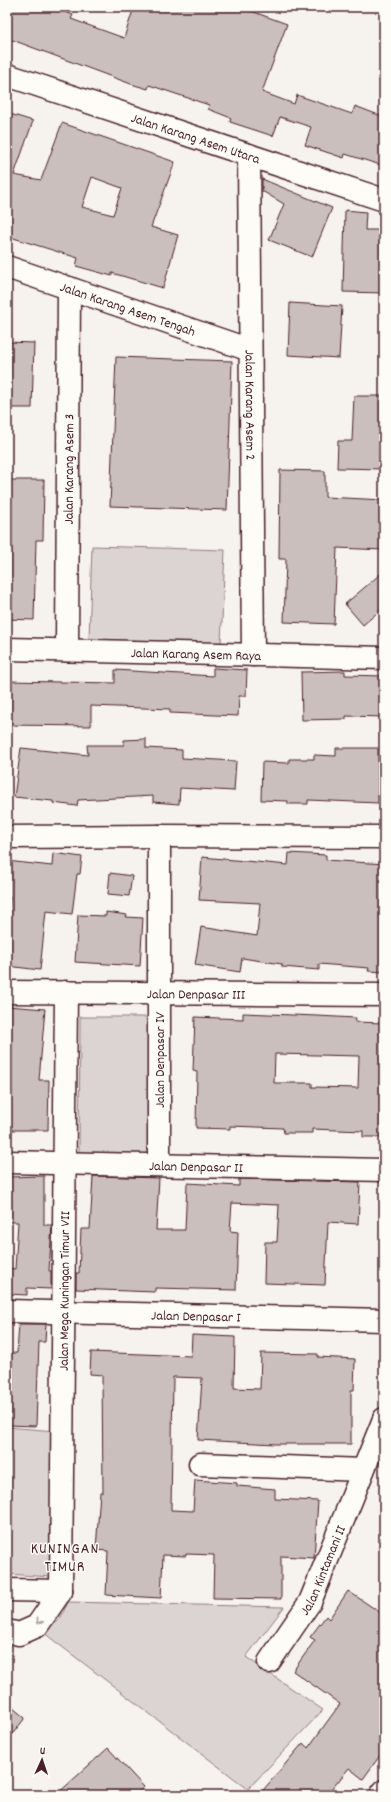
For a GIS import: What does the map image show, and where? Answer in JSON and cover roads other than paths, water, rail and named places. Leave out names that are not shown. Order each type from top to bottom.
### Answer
[{"type":"street","name":"Jalan Karang Asem Utara","points":[[7,75],[384,200]]},
{"type":"street","name":"Jalan Karang Asem 2","points":[[249,155],[253,655]]},
{"type":"street","name":"Jalan Karang Asem Tengah","points":[[7,267],[250,350]]},
{"type":"street","name":"Jalan Karang Asem 3","points":[[67,650],[69,288]]},
{"type":"street","name":"Jalan Karang Asem Raya","points":[[7,649],[384,658]]},
{"type":"street","name":"Jalan Denpasar IV","points":[[159,836],[159,1164]]},
{"type":"street","points":[[7,837],[384,837]]},
{"type":"street","name":"Jalan Denpasar III","points":[[7,992],[384,995]]},
{"type":"street","name":"Jalan Mega Kuningan Timur VII","points":[[61,1591],[66,992]]},
{"type":"street","name":"Jalan Denpasar II","points":[[7,1162],[159,1164],[384,1170]]},
{"type":"street","name":"Jalan Denpasar I","points":[[7,1311],[384,1320]]},
{"type":"street","name":"Jalan Kintamani II","points":[[269,1662],[310,1602],[384,1420]]},
{"type":"street","points":[[200,1464],[363,1470]]},
{"type":"street","points":[[7,1590],[61,1591]]},
{"type":"street","points":[[7,1631],[19,1634],[37,1626],[61,1591]]},
{"type":"street","points":[[381,1795],[384,1791]]},
{"type":"district","name":"KUNINGAN TIMUR","points":[[65,1556]]}]
